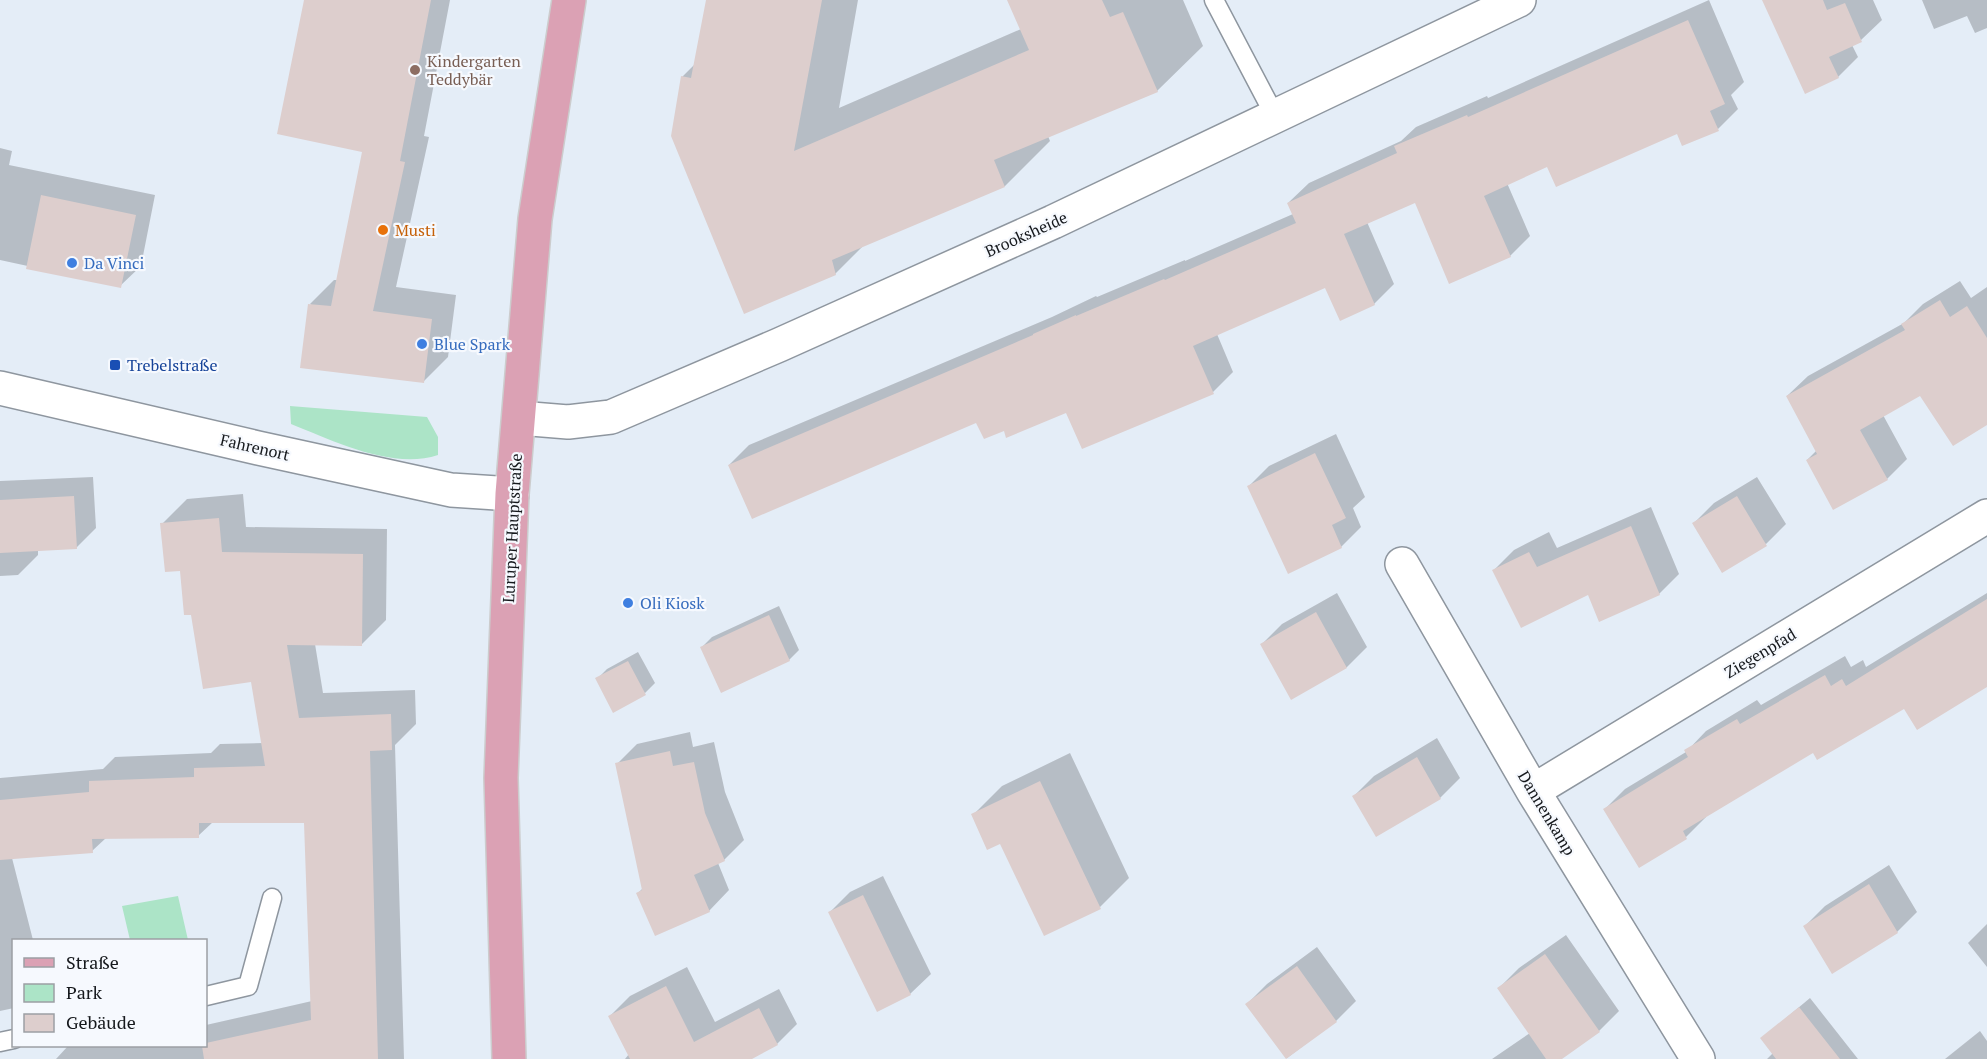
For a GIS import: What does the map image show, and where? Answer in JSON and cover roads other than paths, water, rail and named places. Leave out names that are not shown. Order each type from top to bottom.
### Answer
[{"type":"main road","name":"Luruper Hauptstraße","points":[[509,1059],[501,778],[512,494],[535,219],[569,0]]},
{"type":"street","name":"Brooksheide","points":[[519,418],[568,422],[611,417],[779,345],[1053,222],[1519,0]]},
{"type":"street","name":"Fahrenort","points":[[0,388],[451,490],[512,494]]},
{"type":"street","name":"Ziegenpfad","points":[[1533,790],[1987,516]]},
{"type":"street","name":"Dannenkamp","points":[[1402,564],[1533,790],[1698,1059]]},
{"type":"lane","points":[[1214,0],[1275,116]]},
{"type":"lane","points":[[207,996],[248,986],[272,898]]},
{"type":"place","name":"Kindergarten Teddybär","points":[[415,70]]},
{"type":"place","name":"Musti","points":[[383,230]]},
{"type":"place","name":"Da Vinci","points":[[72,263]]},
{"type":"place","name":"Blue Spark","points":[[422,344]]},
{"type":"place","name":"Trebelstraße","points":[[115,365]]},
{"type":"place","name":"Oli Kiosk","points":[[628,603]]}]
